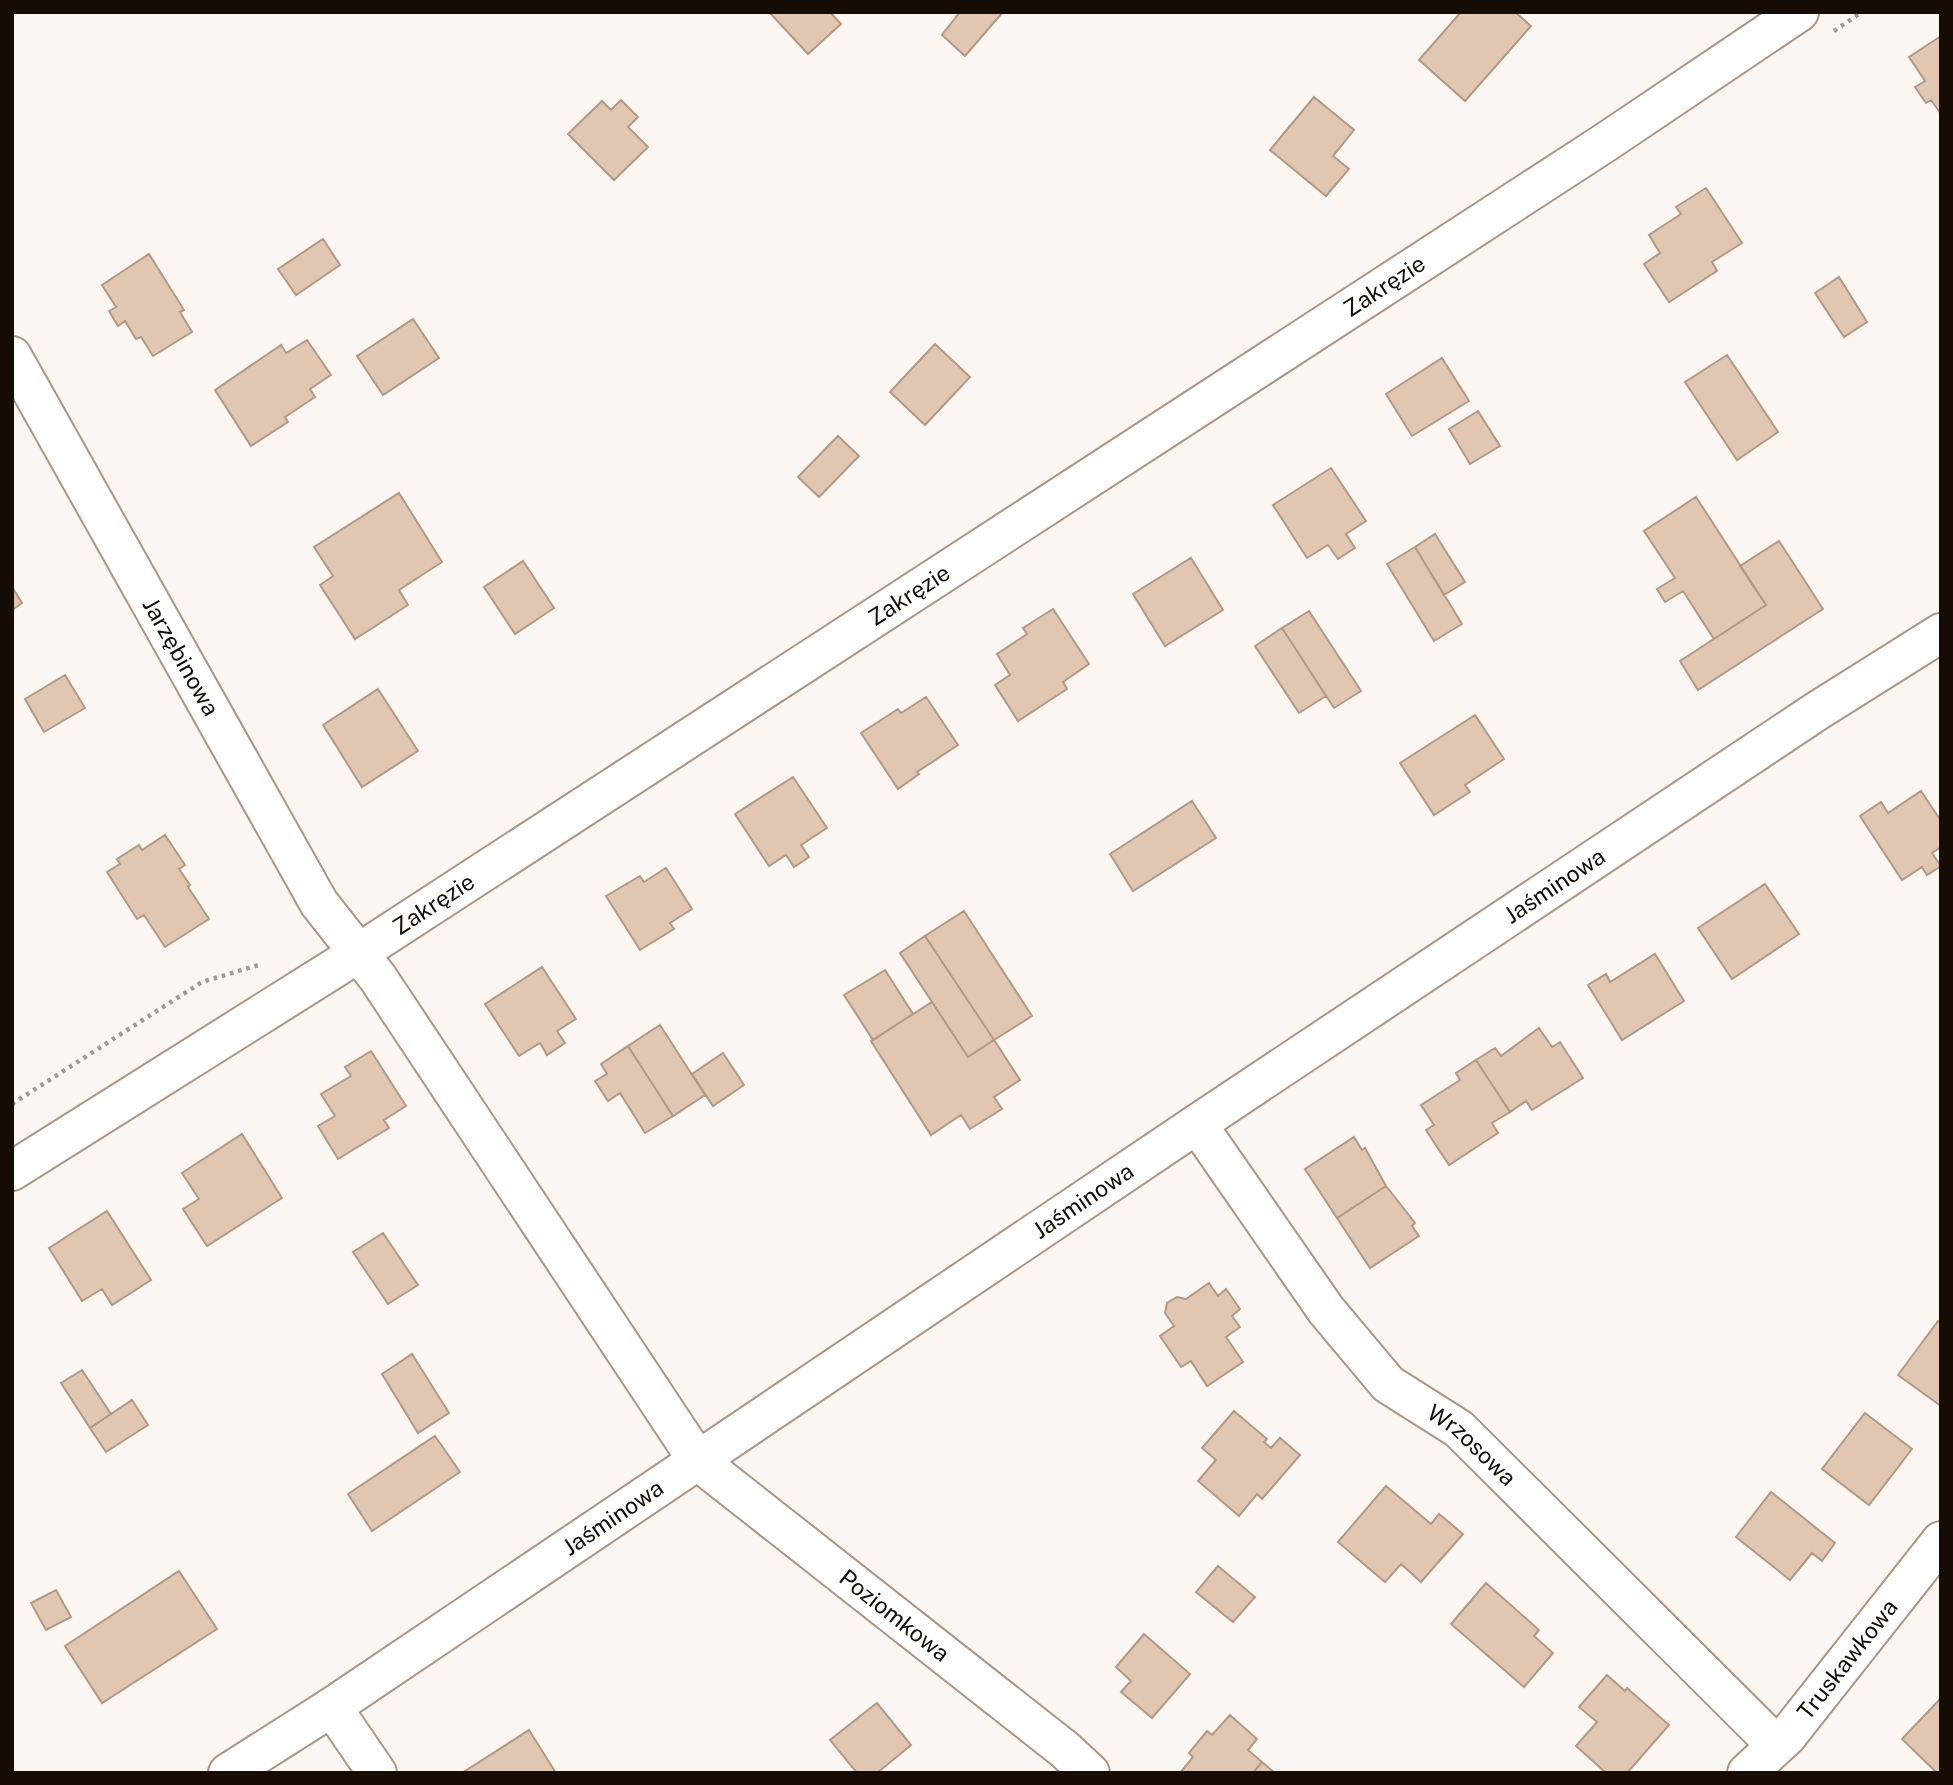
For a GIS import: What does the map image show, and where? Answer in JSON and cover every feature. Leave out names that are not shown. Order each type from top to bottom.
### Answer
[{"type":"street","name":"Zakręzie","points":[[12,1171],[357,954],[1606,142],[1799,12]]},
{"type":"street","name":"Jarzębinowa","points":[[12,356],[319,903],[378,978],[698,1461]]},
{"type":"street","name":"Jaśminowa","points":[[228,1773],[332,1707],[1196,1124],[1817,711],[1941,633]]},
{"type":"street","name":"Wrzosowa","points":[[1196,1124],[1326,1310],[1388,1384],[1459,1429],[1776,1745]]},
{"type":"street","name":"Poziomkowa","points":[[698,1461],[1090,1773]]},
{"type":"street","name":"Truskawkowa","points":[[1747,1773],[1787,1736],[1941,1541]]},
{"type":"street","points":[[332,1707],[377,1773]]},
{"type":"path","points":[[12,1104],[202,982],[269,961]]},
{"type":"building","points":[[769,12],[830,12],[841,24],[808,54]]},
{"type":"building","points":[[960,12],[1003,12],[965,56],[942,35]]},
{"type":"building","points":[[1461,12],[1515,12],[1531,26],[1465,101],[1419,60]]},
{"type":"building","points":[[1941,36],[1941,114],[1931,100],[1926,103],[1915,87],[1925,81],[1909,57]]},
{"type":"building","points":[[1314,97],[1354,130],[1333,156],[1349,169],[1326,196],[1270,150]]},
{"type":"building","points":[[621,100],[638,117],[628,127],[648,147],[614,180],[568,134],[602,101],[611,110]]},
{"type":"building","points":[[1706,188],[1742,243],[1712,262],[1717,271],[1669,302],[1644,264],[1660,253],[1649,235],[1681,214],[1676,207]]},
{"type":"building","points":[[323,239],[340,265],[296,295],[278,269]]},
{"type":"building","points":[[149,254],[184,310],[180,312],[192,332],[153,356],[141,337],[136,339],[125,321],[118,326],[109,311],[116,307],[102,285]]},
{"type":"building","points":[[1839,277],[1867,322],[1844,337],[1815,293]]},
{"type":"building","points":[[413,319],[439,358],[383,395],[357,356]]},
{"type":"building","points":[[307,340],[331,375],[310,389],[315,397],[285,417],[288,422],[251,446],[215,390],[281,345],[286,353]]},
{"type":"building","points":[[935,344],[970,377],[925,425],[890,392]]},
{"type":"building","points":[[1727,355],[1778,432],[1737,460],[1685,382]]},
{"type":"building","points":[[1442,358],[1469,401],[1412,436],[1386,394]]},
{"type":"building","points":[[1478,411],[1500,446],[1470,464],[1449,429]]},
{"type":"building","points":[[838,436],[859,456],[819,497],[798,477]]},
{"type":"building","points":[[1331,468],[1366,521],[1346,534],[1355,548],[1338,559],[1328,545],[1307,558],[1273,505]]},
{"type":"building","points":[[399,493],[442,562],[399,590],[408,605],[355,639],[320,585],[333,576],[314,547]]},
{"type":"building","points":[[1696,497],[1766,605],[1714,639],[1683,591],[1665,602],[1657,589],[1675,578],[1644,531]]},
{"type":"building","points":[[1435,534],[1465,582],[1444,595],[1415,547]]},
{"type":"building","points":[[1779,541],[1823,609],[1698,690],[1680,661],[1766,605],[1740,566]]},
{"type":"building","points":[[1415,547],[1462,624],[1434,641],[1387,564]]},
{"type":"building","points":[[1191,558],[1223,610],[1165,646],[1133,594]]},
{"type":"building","points":[[523,561],[554,608],[515,634],[484,587]]},
{"type":"building","points":[[12,587],[22,603],[12,610]]},
{"type":"building","points":[[1053,609],[1089,664],[1063,682],[1067,689],[1018,721],[995,685],[1010,675],[997,654],[1027,634],[1023,628]]},
{"type":"building","points":[[1309,611],[1361,691],[1334,708],[1282,628]]},
{"type":"building","points":[[1282,628],[1326,696],[1299,713],[1255,646]]},
{"type":"building","points":[[65,675],[85,708],[44,732],[25,699]]},
{"type":"building","points":[[378,689],[418,751],[362,787],[323,725]]},
{"type":"building","points":[[926,697],[958,745],[917,772],[919,774],[898,789],[861,733],[898,709],[901,713]]},
{"type":"building","points":[[1475,715],[1504,759],[1465,785],[1470,792],[1434,815],[1400,763]]},
{"type":"building","points":[[793,777],[827,828],[801,845],[809,857],[794,867],[786,855],[769,866],[735,814]]},
{"type":"building","points":[[1921,791],[1941,821],[1941,847],[1932,853],[1941,866],[1927,875],[1922,867],[1902,880],[1860,816],[1881,802],[1888,813]]},
{"type":"building","points":[[1192,801],[1216,838],[1133,891],[1110,854]]},
{"type":"building","points":[[165,835],[185,865],[179,869],[209,919],[165,947],[144,915],[137,919],[107,872],[120,864],[117,859],[139,845],[142,850]]},
{"type":"building","points":[[666,868],[692,909],[670,923],[674,929],[640,950],[606,896],[640,876],[644,882]]},
{"type":"building","points":[[1765,884],[1799,934],[1732,979],[1698,928]]},
{"type":"building","points":[[964,911],[1032,1016],[994,1040],[925,936]]},
{"type":"building","points":[[925,936],[994,1040],[968,1057],[900,953]]},
{"type":"building","points":[[1655,954],[1684,1001],[1622,1040],[1588,985],[1606,974],[1610,982]]},
{"type":"building","points":[[542,967],[576,1019],[557,1031],[565,1043],[547,1055],[540,1043],[519,1056],[485,1004]]},
{"type":"building","points":[[885,970],[913,1014],[873,1040],[844,995]]},
{"type":"building","points":[[932,1002],[968,1057],[994,1040],[1020,1080],[994,1097],[1002,1109],[970,1129],[961,1115],[931,1135],[871,1041]]},
{"type":"building","points":[[660,1025],[705,1095],[673,1116],[628,1046]]},
{"type":"building","points":[[1539,1028],[1552,1047],[1560,1042],[1583,1078],[1532,1110],[1526,1101],[1510,1112],[1476,1060],[1495,1048],[1501,1056]]},
{"type":"building","points":[[628,1046],[673,1116],[645,1133],[620,1093],[608,1101],[595,1081],[607,1074],[601,1064]]},
{"type":"building","points":[[371,1051],[406,1106],[384,1120],[389,1128],[338,1159],[318,1126],[335,1116],[321,1094],[351,1076],[345,1067]]},
{"type":"building","points":[[723,1053],[744,1085],[713,1106],[692,1074]]},
{"type":"building","points":[[1476,1060],[1510,1112],[1492,1123],[1498,1133],[1449,1165],[1426,1130],[1434,1125],[1421,1105],[1460,1080],[1456,1073]]},
{"type":"building","points":[[242,1134],[282,1198],[207,1246],[183,1209],[199,1199],[182,1173]]},
{"type":"building","points":[[1354,1137],[1362,1150],[1365,1148],[1386,1186],[1337,1218],[1305,1169]]},
{"type":"building","points":[[1386,1186],[1415,1223],[1412,1226],[1419,1236],[1370,1268],[1337,1218]]},
{"type":"building","points":[[107,1211],[151,1280],[112,1305],[102,1289],[82,1301],[49,1248]]},
{"type":"building","points":[[383,1233],[418,1285],[388,1304],[353,1252]]},
{"type":"building","points":[[1209,1283],[1218,1296],[1226,1289],[1240,1309],[1232,1316],[1240,1327],[1226,1337],[1243,1362],[1207,1386],[1191,1361],[1181,1367],[1160,1336],[1174,1326],[1165,1313],[1167,1303],[1177,1297],[1186,1299]]},
{"type":"building","points":[[1938,1321],[1941,1323],[1941,1406],[1898,1375]]},
{"type":"building","points":[[412,1354],[449,1413],[418,1433],[382,1374]]},
{"type":"building","points":[[82,1370],[111,1414],[90,1428],[61,1383]]},
{"type":"building","points":[[132,1400],[148,1425],[106,1452],[90,1428]]},
{"type":"building","points":[[1234,1411],[1267,1439],[1264,1442],[1271,1448],[1280,1438],[1300,1455],[1262,1499],[1257,1494],[1239,1516],[1198,1481],[1216,1460],[1202,1448]]},
{"type":"building","points":[[1865,1413],[1912,1449],[1869,1505],[1822,1469]]},
{"type":"building","points":[[435,1436],[460,1472],[372,1531],[348,1494]]},
{"type":"building","points":[[1386,1486],[1431,1524],[1439,1514],[1463,1534],[1421,1582],[1401,1564],[1385,1582],[1338,1542]]},
{"type":"building","points":[[1771,1492],[1835,1543],[1822,1561],[1812,1553],[1790,1580],[1736,1537]]},
{"type":"building","points":[[1218,1566],[1255,1597],[1233,1622],[1196,1592]]},
{"type":"building","points":[[179,1571],[217,1629],[102,1703],[65,1646]]},
{"type":"building","points":[[1486,1583],[1539,1630],[1534,1636],[1553,1653],[1524,1687],[1451,1624]]},
{"type":"building","points":[[56,1590],[71,1617],[46,1630],[31,1603]]},
{"type":"building","points":[[1144,1634],[1190,1674],[1152,1718],[1121,1692],[1131,1681],[1116,1667]]},
{"type":"building","points":[[1607,1675],[1625,1691],[1627,1688],[1669,1725],[1627,1773],[1606,1773],[1576,1746],[1597,1722],[1579,1707]]},
{"type":"building","points":[[1941,1698],[1941,1773],[1937,1773],[1902,1739]]},
{"type":"building","points":[[877,1703],[911,1745],[877,1773],[857,1773],[830,1740]]},
{"type":"building","points":[[1230,1715],[1257,1739],[1248,1750],[1262,1762],[1253,1773],[1180,1773],[1193,1757],[1189,1753],[1207,1731],[1212,1735]]},
{"type":"building","points":[[529,1730],[556,1773],[462,1773]]},
{"type":"building","points":[[1262,1762],[1275,1773],[1253,1773]]}]
